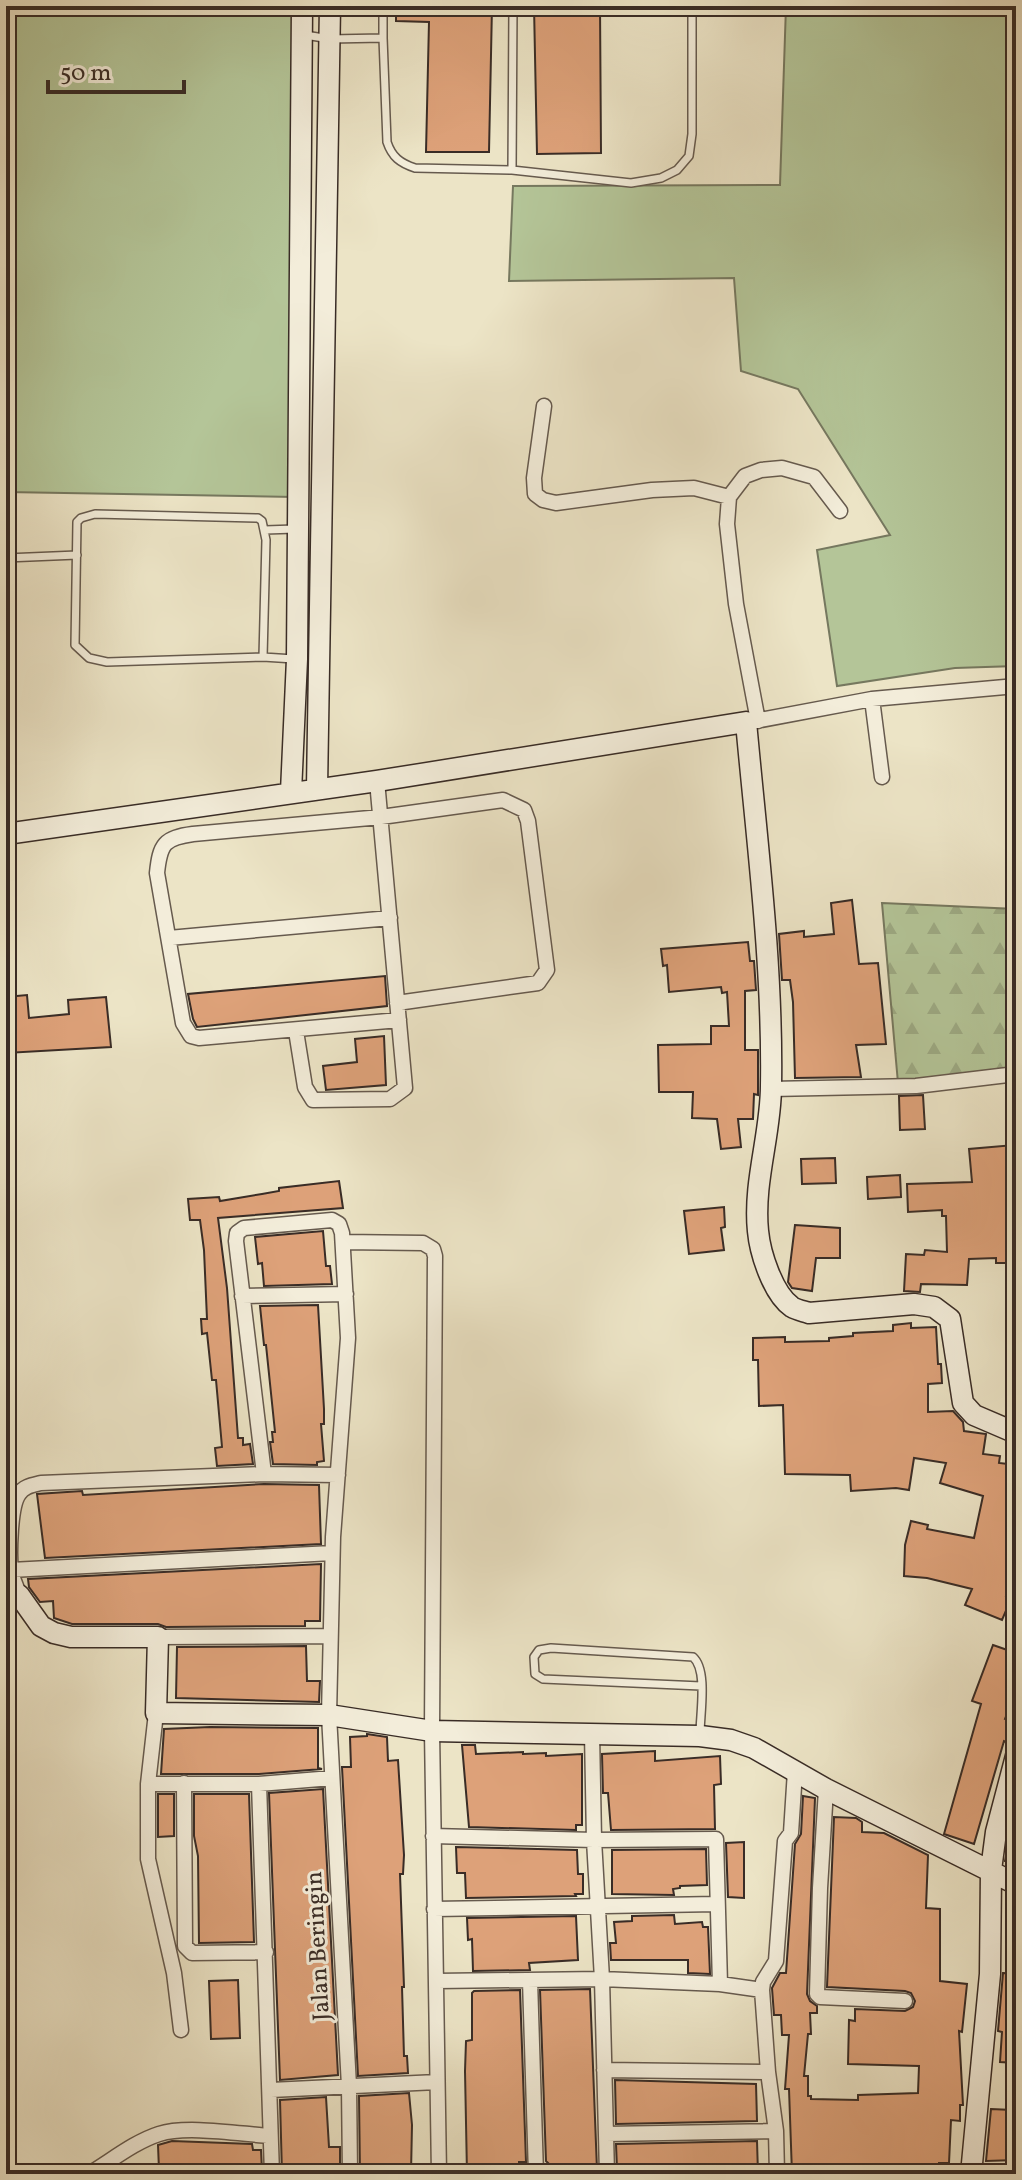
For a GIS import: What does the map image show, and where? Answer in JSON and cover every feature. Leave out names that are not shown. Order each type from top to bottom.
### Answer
[{"type":"street","points":[[291,792],[297,659],[302,6]]},
{"type":"street","points":[[317,788],[330,6]]},
{"type":"street","points":[[544,406],[534,478],[535,494],[543,500],[556,503],[652,490],[694,488],[729,497]]},
{"type":"street","points":[[297,410],[324,411]]},
{"type":"street","points":[[840,511],[814,477],[782,468],[761,470],[745,476],[729,497],[727,524],[752,722],[767,951],[771,1089],[760,1178],[758,1231],[766,1268],[793,1309],[809,1313],[914,1304],[934,1307],[950,1319],[963,1403],[974,1415],[1016,1433]]},
{"type":"street","points":[[6,834],[377,781],[752,722],[872,699],[1016,686]]},
{"type":"street","points":[[872,699],[882,777]]},
{"type":"street","points":[[296,1031],[305,1087],[313,1100],[390,1099],[405,1088],[377,781]]},
{"type":"street","points":[[397,1003],[538,983],[547,970],[524,810],[503,800],[381,817],[174,837],[165,842],[159,854],[157,873],[183,1023],[191,1036],[296,1031],[399,1020]]},
{"type":"street","points":[[169,938],[390,918]]},
{"type":"street","points":[[771,1089],[916,1086],[1016,1074]]},
{"type":"street","points":[[264,1474],[237,1233],[244,1228],[332,1220],[339,1224],[343,1242],[423,1243],[433,1249],[432,1731],[439,2174]]},
{"type":"street","name":"Jalan Beringin","points":[[343,1242],[348,1338],[332,1553],[329,1715],[349,2086],[350,2174]]},
{"type":"street","points":[[242,1296],[346,1294]]},
{"type":"street","points":[[330,1636],[71,1637],[54,1633],[41,1626],[13,1598],[14,1503],[19,1492],[41,1483],[264,1474],[338,1475]]},
{"type":"street","points":[[11,1570],[332,1553]]},
{"type":"street","points":[[158,1637],[156,1713],[148,1784],[148,1859],[174,1973],[181,2030]]},
{"type":"street","points":[[156,1713],[329,1715],[432,1731],[700,1736],[731,1740],[754,1748],[826,1789],[1016,1884]]},
{"type":"street","points":[[592,1733],[607,2174]]},
{"type":"street","points":[[971,2174],[990,1974],[991,1870],[996,1832],[1016,1756]]},
{"type":"street","points":[[777,2174],[776,2131],[762,1990],[763,1982],[776,1961],[785,1841],[791,1833],[795,1771]]},
{"type":"street","points":[[148,1784],[259,1784],[332,1778]]},
{"type":"street","points":[[184,1783],[185,1946],[192,1953],[266,1952]]},
{"type":"street","points":[[259,1784],[272,2174]]},
{"type":"street","points":[[826,1789],[816,1990],[820,1997],[905,2001]]},
{"type":"street","points":[[433,1836],[716,1839],[720,1984]]},
{"type":"street","points":[[434,1909],[716,1904]]},
{"type":"street","points":[[437,1981],[602,1979],[720,1984],[762,1990]]},
{"type":"street","points":[[530,1980],[536,2174]]},
{"type":"street","points":[[604,2070],[768,2072]]},
{"type":"street","points":[[271,2090],[437,2082]]},
{"type":"street","points":[[89,2174],[161,2133],[179,2131],[270,2136]]},
{"type":"street","points":[[606,2134],[776,2131]]},
{"type":"lane","points":[[383,6],[387,142],[390,152],[401,164],[415,168],[512,170],[631,183],[661,178],[677,170],[689,156],[692,134],[692,6]]},
{"type":"lane","points":[[512,170],[513,6]]},
{"type":"lane","points":[[301,35],[330,39],[383,38]]},
{"type":"lane","points":[[263,657],[265,530],[258,518],[95,514],[77,522],[75,645],[89,658],[107,662],[263,657],[297,659]]},
{"type":"lane","points":[[265,530],[297,529]]},
{"type":"lane","points":[[6,558],[77,555]]},
{"type":"lane","points":[[700,1736],[701,1686],[699,1663],[693,1657],[551,1648],[539,1650],[534,1657],[535,1674],[543,1679],[701,1686]]},
{"type":"green space","points":[[6,6],[310,6],[294,497],[6,492]]},
{"type":"green space","points":[[786,6],[1016,6],[1016,666],[955,668],[837,686],[817,550],[890,535],[798,389],[741,371],[734,278],[509,281],[513,186],[780,185]]},
{"type":"green space","points":[[882,903],[1016,909],[1016,1068],[898,1083]]},
{"type":"building","points":[[396,6],[492,6],[489,152],[426,152],[429,22],[396,21]]},
{"type":"building","points":[[534,6],[600,6],[601,153],[537,154]]},
{"type":"building","points":[[852,900],[859,964],[878,963],[886,1044],[856,1045],[861,1077],[795,1078],[793,1002],[790,980],[782,980],[779,934],[804,931],[804,937],[834,934],[831,903]]},
{"type":"building","points":[[748,942],[750,961],[754,961],[756,990],[745,991],[745,1050],[758,1050],[758,1095],[754,1094],[753,1119],[738,1119],[741,1147],[721,1149],[717,1119],[692,1118],[693,1092],[659,1092],[658,1045],[711,1044],[711,1026],[729,1026],[727,992],[722,993],[721,987],[669,992],[667,965],[663,966],[661,949]]},
{"type":"building","points":[[385,976],[387,1006],[197,1027],[188,994]]},
{"type":"building","points":[[27,995],[29,1018],[69,1014],[68,1000],[106,997],[111,1047],[6,1053],[6,997]]},
{"type":"building","points":[[384,1036],[386,1085],[326,1090],[323,1066],[357,1062],[355,1039]]},
{"type":"building","points":[[923,1095],[925,1129],[900,1130],[899,1096]]},
{"type":"building","points":[[1014,1145],[1016,1263],[996,1263],[996,1258],[969,1259],[967,1285],[921,1284],[920,1292],[904,1291],[906,1254],[924,1255],[925,1250],[947,1252],[946,1216],[942,1216],[942,1210],[908,1212],[907,1184],[972,1182],[969,1149]]},
{"type":"building","points":[[835,1158],[836,1183],[802,1184],[801,1159]]},
{"type":"building","points":[[900,1175],[901,1197],[868,1199],[867,1177]]},
{"type":"building","points":[[339,1181],[343,1208],[218,1218],[227,1288],[238,1438],[243,1438],[243,1445],[250,1444],[253,1464],[217,1466],[215,1448],[222,1447],[216,1380],[212,1380],[207,1333],[202,1334],[201,1319],[207,1319],[204,1250],[200,1220],[190,1220],[188,1199],[219,1197],[220,1201],[279,1191],[279,1188]]},
{"type":"building","points":[[724,1207],[725,1227],[721,1228],[724,1250],[689,1254],[684,1211]]},
{"type":"building","points":[[795,1225],[840,1228],[840,1258],[816,1258],[812,1291],[792,1288],[788,1282]]},
{"type":"building","points":[[323,1231],[326,1266],[330,1266],[332,1284],[264,1286],[255,1237]]},
{"type":"building","points":[[318,1305],[324,1461],[317,1462],[317,1465],[273,1464],[270,1442],[273,1442],[272,1432],[275,1432],[260,1306]]},
{"type":"building","points":[[911,1323],[911,1328],[936,1327],[942,1383],[928,1384],[928,1412],[953,1411],[963,1422],[964,1431],[986,1434],[983,1454],[1000,1456],[999,1463],[1016,1465],[1016,1567],[1006,1596],[1011,1599],[1002,1620],[965,1605],[972,1589],[904,1576],[905,1545],[911,1521],[928,1525],[927,1529],[974,1538],[983,1496],[940,1483],[946,1463],[914,1458],[909,1490],[851,1491],[850,1475],[785,1474],[783,1405],[759,1406],[758,1360],[753,1360],[753,1338],[785,1337],[785,1342],[829,1341],[829,1338],[853,1336],[853,1333],[893,1331],[893,1325]]},
{"type":"building","points":[[264,1484],[319,1485],[321,1544],[45,1558],[37,1494],[82,1491],[83,1495]]},
{"type":"building","points":[[321,1564],[320,1621],[305,1621],[305,1626],[72,1624],[54,1618],[53,1601],[40,1602],[29,1587],[28,1579]]},
{"type":"building","points":[[993,1645],[1016,1653],[1016,1692],[1005,1719],[1016,1723],[1009,1743],[1004,1741],[974,1844],[944,1834],[981,1704],[972,1701]]},
{"type":"building","points":[[306,1646],[307,1681],[320,1681],[319,1702],[176,1698],[177,1647]]},
{"type":"building","points":[[318,1728],[318,1768],[322,1769],[259,1774],[161,1774],[164,1729]]},
{"type":"building","points":[[367,1734],[387,1737],[388,1761],[398,1760],[404,1855],[403,1874],[400,1874],[404,2056],[407,2056],[408,2073],[358,2076],[342,1767],[351,1767],[350,1737]]},
{"type":"building","points":[[462,1745],[475,1745],[476,1754],[582,1754],[582,1825],[576,1825],[576,1830],[469,1827]]},
{"type":"building","points":[[655,1751],[655,1761],[720,1756],[721,1784],[714,1785],[715,1829],[611,1830],[608,1793],[603,1793],[602,1754]]},
{"type":"building","points":[[323,1789],[338,2075],[280,2080],[269,1793]]},
{"type":"building","points":[[158,1794],[174,1794],[174,1836],[158,1837]]},
{"type":"building","points":[[194,1794],[249,1794],[254,1942],[199,1943]]},
{"type":"building","points":[[803,1796],[815,1798],[807,1994],[817,2006],[817,2013],[810,2013],[811,2034],[808,2034],[804,2076],[808,2076],[808,2096],[811,2099],[858,2100],[858,2095],[918,2093],[919,2066],[848,2064],[849,2020],[855,2021],[855,2009],[905,2011],[913,2007],[915,2001],[911,1993],[905,1991],[827,1987],[834,1817],[856,1818],[862,1822],[862,1832],[884,1833],[928,1855],[926,1908],[940,1909],[940,1981],[967,1984],[962,2032],[959,2031],[963,2105],[960,2105],[960,2121],[951,2120],[949,2163],[939,2163],[939,2174],[792,2174],[789,2089],[785,2089],[789,2035],[782,2035],[781,2015],[774,2015],[772,1988],[780,1973],[786,1973],[795,1844],[801,1834]]},
{"type":"building","points":[[1013,1819],[1016,1820],[1016,1864],[1005,1861]]},
{"type":"building","points":[[744,1842],[744,1898],[728,1897],[726,1843]]},
{"type":"building","points":[[456,1847],[577,1850],[578,1874],[583,1874],[583,1894],[466,1898],[465,1873],[457,1873]]},
{"type":"building","points":[[706,1849],[707,1885],[680,1886],[673,1889],[674,1895],[612,1894],[612,1850]]},
{"type":"building","points":[[674,1915],[675,1924],[702,1922],[703,1927],[708,1927],[710,1974],[688,1973],[688,1960],[611,1960],[610,1943],[616,1943],[614,1922],[632,1921],[632,1916]]},
{"type":"building","points":[[576,1916],[578,1960],[529,1963],[530,1970],[473,1971],[472,1939],[468,1940],[467,1918]]},
{"type":"building","points":[[1003,1973],[1016,1974],[1016,2063],[1000,2062],[1002,2032],[998,2031]]},
{"type":"building","points":[[238,1980],[240,2038],[211,2039],[209,1981]]},
{"type":"building","points":[[590,1989],[597,2170],[596,2174],[550,2174],[550,2165],[546,2161],[540,1990]]},
{"type":"building","points":[[520,1990],[526,2162],[519,2162],[519,2174],[467,2174],[465,2071],[466,2041],[472,2040],[472,1993]]},
{"type":"building","points":[[615,2080],[756,2084],[757,2121],[616,2124]]},
{"type":"building","points":[[409,2093],[411,2173],[360,2174],[359,2096]]},
{"type":"building","points":[[326,2097],[329,2147],[340,2147],[340,2174],[282,2174],[280,2100]]},
{"type":"building","points":[[991,2109],[1012,2110],[1016,2160],[986,2161]]},
{"type":"building","points":[[172,2141],[252,2144],[253,2150],[261,2150],[262,2171],[212,2172],[212,2168],[159,2170],[158,2145]]},
{"type":"building","points":[[757,2141],[758,2174],[678,2174],[678,2167],[617,2169],[616,2144]]}]
